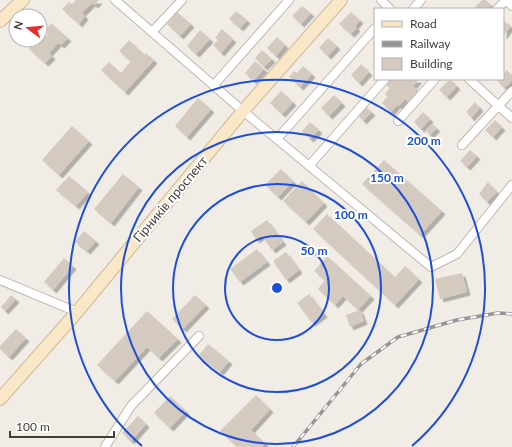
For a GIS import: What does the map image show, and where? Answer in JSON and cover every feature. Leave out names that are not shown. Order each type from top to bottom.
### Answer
[{"type":"main road","points":[[0,21],[23,0]]},
{"type":"main road","name":"Гірників проспект","points":[[0,399],[77,312],[244,111],[341,0]]},
{"type":"street","points":[[115,0],[244,111],[431,267],[457,254],[512,185]]},
{"type":"street","points":[[152,32],[182,0]]},
{"type":"street","points":[[214,85],[289,0]]},
{"type":"street","points":[[381,0],[389,8]]},
{"type":"street","points":[[414,8],[421,0]]},
{"type":"street","points":[[499,8],[506,0],[512,6]]},
{"type":"street","points":[[277,138],[374,29]]},
{"type":"street","points":[[310,166],[384,80]]},
{"type":"street","points":[[398,121],[434,80]]},
{"type":"street","points":[[470,80],[512,118]]},
{"type":"street","points":[[462,145],[512,91]]},
{"type":"street","points":[[0,280],[77,312]]},
{"type":"street","points":[[105,447],[131,406],[199,336]]},
{"type":"building","points":[[76,0],[99,0],[95,5],[92,3],[82,13],[85,16],[79,24],[62,9],[69,2],[72,4]]},
{"type":"building","points":[[482,0],[486,0],[491,5],[489,8],[474,8]]},
{"type":"building","points":[[302,6],[311,13],[301,24],[292,16]]},
{"type":"building","points":[[236,11],[247,20],[240,28],[229,19]]},
{"type":"building","points":[[177,12],[191,24],[180,36],[167,24]]},
{"type":"building","points":[[351,12],[360,20],[355,26],[357,28],[351,34],[339,24]]},
{"type":"building","points":[[504,21],[511,26],[504,35]]},
{"type":"building","points":[[51,23],[68,38],[61,45],[58,43],[49,53],[52,56],[45,63],[29,49],[48,48],[48,27]]},
{"type":"building","points":[[222,29],[233,39],[221,53],[213,45],[218,40],[215,38]]},
{"type":"building","points":[[200,30],[210,39],[196,54],[187,46]]},
{"type":"building","points":[[277,37],[285,45],[276,56],[267,48]]},
{"type":"building","points":[[328,38],[337,46],[328,56],[319,48]]},
{"type":"building","points":[[129,40],[145,55],[146,53],[154,60],[125,92],[101,70],[109,62],[121,73],[131,61],[119,51]]},
{"type":"building","points":[[262,50],[272,59],[264,67],[255,58]]},
{"type":"building","points":[[255,61],[264,69],[253,81],[245,73]]},
{"type":"building","points":[[361,64],[369,72],[359,83],[351,75]]},
{"type":"building","points":[[303,66],[312,74],[300,87],[289,77],[294,71],[297,73]]},
{"type":"building","points":[[507,70],[512,76],[512,81],[504,88],[497,80],[504,80],[504,73]]},
{"type":"building","points":[[388,80],[418,80],[413,86],[420,92],[410,103],[405,99],[391,112],[382,103],[387,97],[385,94],[390,88],[385,84]]},
{"type":"building","points":[[449,80],[457,86],[447,97],[439,90]]},
{"type":"building","points":[[281,91],[293,102],[282,114],[270,103]]},
{"type":"building","points":[[334,95],[342,103],[329,116],[321,108]]},
{"type":"building","points":[[198,98],[211,109],[187,137],[175,126]]},
{"type":"building","points":[[475,102],[480,108],[471,118],[466,112]]},
{"type":"building","points":[[366,107],[372,112],[363,121],[358,115]]},
{"type":"building","points":[[423,112],[430,119],[421,129],[414,122]]},
{"type":"building","points":[[495,120],[502,127],[493,137],[485,130]]},
{"type":"building","points":[[310,122],[319,130],[310,139],[302,131]]},
{"type":"building","points":[[432,124],[437,128],[430,135],[426,131]]},
{"type":"building","points":[[72,126],[89,141],[59,175],[42,160]]},
{"type":"building","points":[[470,150],[477,156],[467,167],[460,161]]},
{"type":"building","points":[[384,160],[442,211],[420,235],[362,184]]},
{"type":"building","points":[[281,169],[293,181],[278,197],[265,185]]},
{"type":"building","points":[[123,174],[139,187],[111,223],[94,209]]},
{"type":"building","points":[[69,176],[88,192],[76,206],[56,190]]},
{"type":"building","points":[[302,181],[324,203],[306,222],[283,201]]},
{"type":"building","points":[[488,182],[497,192],[487,202],[479,194]]},
{"type":"building","points":[[327,214],[395,277],[405,266],[419,279],[395,305],[313,229]]},
{"type":"building","points":[[267,220],[283,242],[272,250],[262,236],[256,240],[251,231]]},
{"type":"building","points":[[84,231],[96,241],[87,251],[75,242]]},
{"type":"building","points":[[257,249],[267,262],[240,282],[230,269]]},
{"type":"building","points":[[286,252],[299,270],[286,280],[273,261]]},
{"type":"building","points":[[327,256],[371,296],[358,310],[343,296],[335,305],[318,289],[325,280],[314,271]]},
{"type":"building","points":[[64,258],[73,266],[53,290],[44,282]]},
{"type":"building","points":[[462,273],[467,292],[440,299],[435,279]]},
{"type":"building","points":[[309,294],[324,314],[312,323],[297,303]]},
{"type":"building","points":[[11,295],[16,299],[5,311],[1,307]]},
{"type":"building","points":[[195,295],[206,305],[183,329],[172,319]]},
{"type":"building","points":[[360,310],[364,321],[350,327],[346,315]]},
{"type":"building","points":[[147,311],[178,339],[159,358],[147,347],[115,381],[97,365]]},
{"type":"building","points":[[16,329],[26,338],[9,357],[0,349],[0,346]]},
{"type":"building","points":[[208,344],[229,361],[220,372],[199,355]]},
{"type":"building","points":[[256,395],[270,409],[251,430],[265,443],[262,447],[237,447],[220,431]]},
{"type":"building","points":[[170,396],[186,411],[170,428],[154,413]]},
{"type":"building","points":[[138,416],[146,424],[131,441],[122,433]]},
{"type":"railway","points":[[293,447],[361,364],[398,337],[457,320],[498,313],[512,314]]}]
